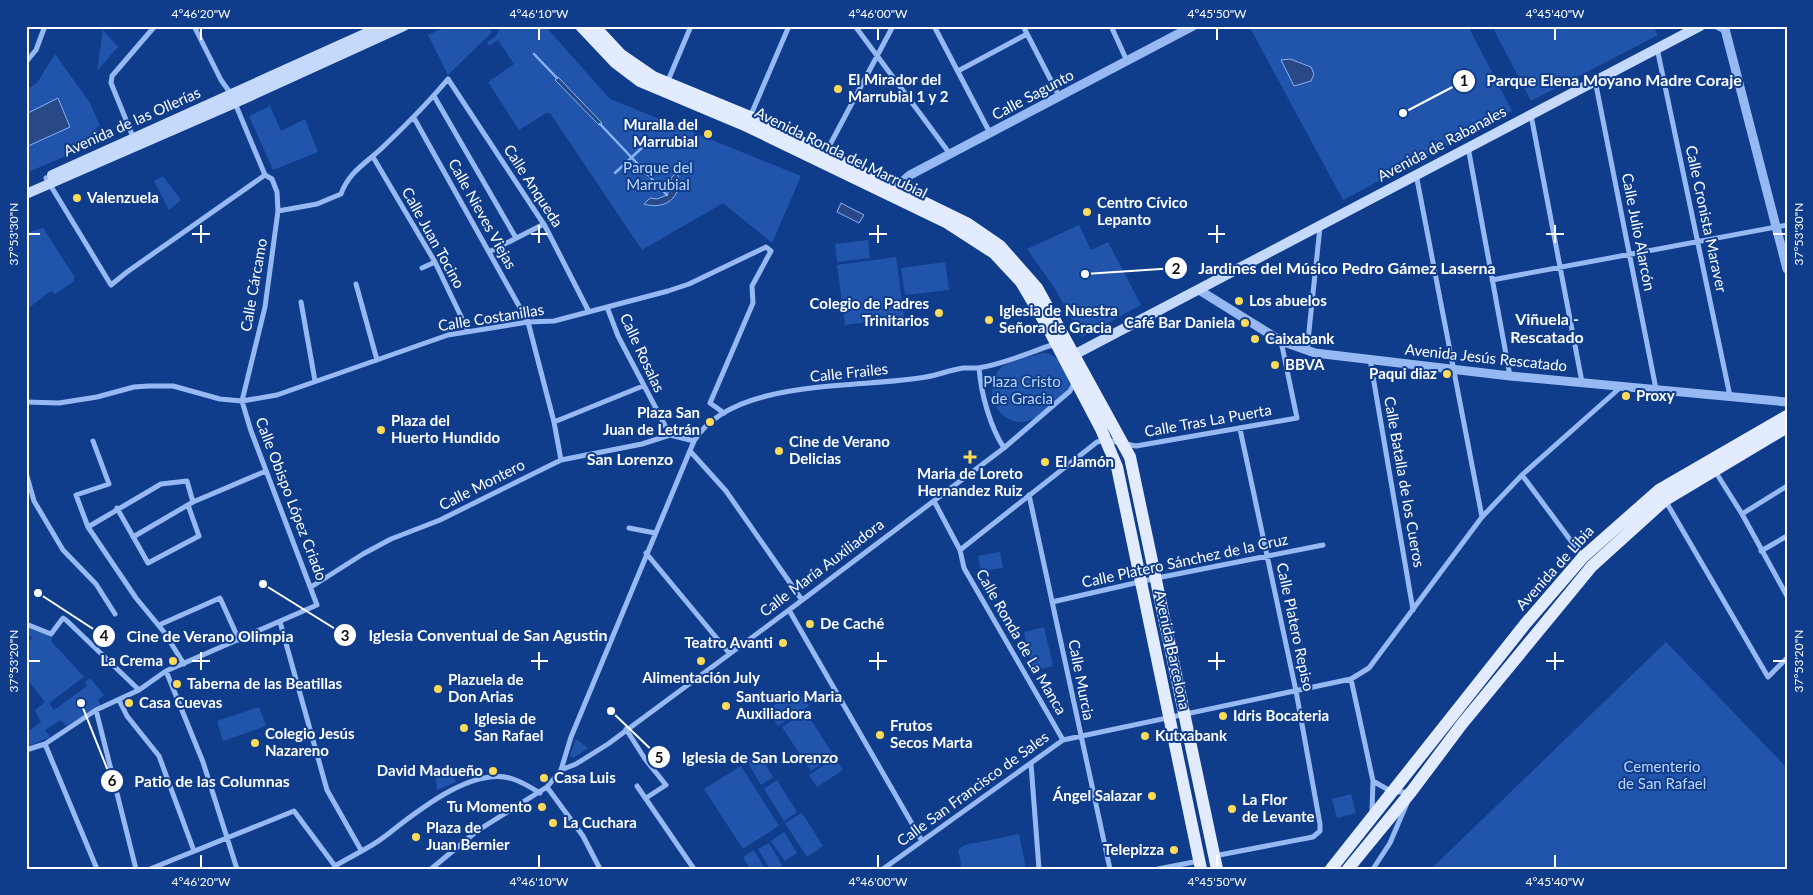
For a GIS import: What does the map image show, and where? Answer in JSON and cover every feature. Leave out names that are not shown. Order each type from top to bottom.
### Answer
[{"type":"main road","name":"Avenida de las Ollerías","points":[[26,194],[133,136],[233,99],[382,26]]},
{"type":"main road","name":"Avenida de las Ollerías","points":[[26,186],[47,181],[404,26]]},
{"type":"main road","name":"Avenida Ronda del Marrubial","points":[[581,26],[615,62],[640,81],[747,126],[968,224],[1000,246],[1037,288],[1056,320]]},
{"type":"main road","name":"Avenida Ronda del Marrubial","points":[[594,26],[637,68],[667,83],[750,117],[825,154],[946,222],[994,253],[1021,282],[1061,342]]},
{"type":"main road","name":"Avenida de Rabanales","points":[[1070,357],[1416,173],[1657,48],[1688,29],[1700,26]]},
{"type":"main road","name":"Avenida Barcelona","points":[[1056,320],[1061,342],[1130,457],[1157,578],[1215,863]]},
{"type":"main road","name":"Avenida Barcelona","points":[[1070,357],[1076,380],[1106,440],[1117,467],[1200,865]]},
{"type":"main road","name":"Avenida de Libia","points":[[1331,869],[1526,623],[1583,558],[1659,490],[1787,416]]},
{"type":"main road","name":"Avenida de Libia","points":[[1348,869],[1411,792],[1462,724],[1592,566],[1664,500],[1787,427]]},
{"type":"street","points":[[26,62],[36,50],[45,26]]},
{"type":"street","points":[[133,136],[111,83],[112,76],[155,26]]},
{"type":"street","name":"Calle Cárcamo","points":[[194,26],[221,80],[233,99],[265,175],[272,179],[278,192],[278,211],[265,307],[242,401]]},
{"type":"street","points":[[667,83],[692,26]]},
{"type":"street","points":[[750,117],[788,26]]},
{"type":"street","points":[[855,26],[950,154]]},
{"type":"street","points":[[825,154],[893,26]]},
{"type":"street","points":[[934,26],[990,133]]},
{"type":"street","points":[[1023,26],[1059,96]]},
{"type":"street","points":[[1111,26],[1127,61]]},
{"type":"street","name":"Calle Sagunto","points":[[896,193],[910,175],[1188,27]]},
{"type":"street","points":[[1725,27],[1787,269]]},
{"type":"street","points":[[958,71],[1028,34]]},
{"type":"street","name":"Calle Cronista Maraver","points":[[1657,48],[1730,396]]},
{"type":"street","name":"Calle Anqueda","points":[[434,96],[448,79],[544,224],[563,257],[589,312]]},
{"type":"street","name":"Calle Julio Alarcón","points":[[1595,80],[1656,389]]},
{"type":"street","points":[[278,211],[317,204],[342,194],[346,181],[358,168],[373,157],[434,96],[516,238]]},
{"type":"street","points":[[1531,114],[1582,382]]},
{"type":"street","name":"Calle Nieves Viejas","points":[[414,118],[528,322],[554,422],[561,460]]},
{"type":"street","points":[[1467,147],[1510,376]]},
{"type":"street","name":"Calle Juan Tocino","points":[[373,157],[435,262],[468,331]]},
{"type":"street","points":[[1416,173],[1482,517]]},
{"type":"street","points":[[47,181],[111,285],[265,175]]},
{"type":"street","points":[[489,252],[544,224]]},
{"type":"street","points":[[1307,350],[1320,225]]},
{"type":"street","points":[[1492,280],[1787,225]]},
{"type":"street","name":"Calle Costanillas","points":[[26,402],[59,403],[97,397],[134,387],[149,386],[172,386],[220,399],[242,401],[277,395],[418,344],[468,331],[528,322],[554,321],[689,284],[766,247],[771,251],[752,286],[753,303],[710,403],[724,413]]},
{"type":"street","points":[[422,268],[435,262]]},
{"type":"street","points":[[356,284],[377,360]]},
{"type":"street","name":"Avenida Jesús Rescatado","points":[[1199,290],[1281,341],[1307,350],[1510,376],[1787,402]]},
{"type":"street","points":[[300,302],[315,381]]},
{"type":"street","name":"Calle Rosalas","points":[[607,307],[618,336],[643,386],[673,436]]},
{"type":"street","name":"Calle Tras La Puerta","points":[[1123,444],[1136,446],[1297,418],[1281,341]]},
{"type":"street","points":[[1061,342],[979,368],[987,405],[998,440],[1004,448],[1070,391],[1076,380]]},
{"type":"street","name":"Calle Batalla de los Cueros","points":[[1370,359],[1413,610]]},
{"type":"street","name":"Calle Frailes","points":[[724,413],[747,402],[767,396],[831,386],[918,378],[963,368],[979,368]]},
{"type":"street","points":[[554,422],[643,386]]},
{"type":"street","points":[[1372,817],[1373,781],[1351,679],[1369,668],[1482,517],[1522,475],[1622,386]]},
{"type":"street","name":"Calle Obispo López Criado","points":[[242,401],[266,471],[317,605],[280,622]]},
{"type":"street","points":[[430,869],[476,831],[548,787],[560,770],[575,726],[694,441],[699,432],[724,413]]},
{"type":"street","name":"Calle Platero Repiso","points":[[1215,863],[1313,836],[1320,831],[1296,691],[1240,429]]},
{"type":"street","points":[[673,436],[694,441]]},
{"type":"street","name":"Calle Montero","points":[[310,587],[377,546],[440,520],[561,460],[673,436]]},
{"type":"street","points":[[960,550],[1091,446],[1106,440],[1123,444]]},
{"type":"street","points":[[93,441],[109,484],[76,495],[88,527],[184,664]]},
{"type":"street","name":"Calle María Auxiliadora","points":[[560,770],[576,764],[608,744],[651,713],[1004,448]]},
{"type":"street","points":[[690,451],[726,491],[802,600]]},
{"type":"street","points":[[1714,469],[1742,514],[1786,593]]},
{"type":"street","points":[[133,537],[194,502],[266,471]]},
{"type":"street","points":[[26,473],[34,501],[63,550],[96,584],[115,614]]},
{"type":"street","points":[[1522,475],[1583,558]]},
{"type":"street","points":[[88,527],[117,508],[161,484],[187,481],[194,502]]},
{"type":"street","points":[[1742,514],[1787,486]]},
{"type":"street","name":"Calle Murcia","points":[[1030,495],[1080,736],[1110,869]]},
{"type":"street","points":[[1664,500],[1768,677],[1787,658]]},
{"type":"street","name":"Calle Ronda de La Manca","points":[[934,501],[960,550],[964,568],[1063,740]]},
{"type":"street","points":[[117,508],[148,564],[199,536],[188,505]]},
{"type":"street","points":[[629,528],[655,533]]},
{"type":"street","points":[[1761,551],[1787,536]]},
{"type":"street","name":"Calle Platero Sánchez de la Cruz","points":[[1052,602],[1141,581],[1323,545]]},
{"type":"street","points":[[646,554],[729,653]]},
{"type":"street","points":[[157,623],[220,598],[241,639]]},
{"type":"street","points":[[789,610],[922,841]]},
{"type":"street","points":[[26,624],[51,634],[63,618],[139,690]]},
{"type":"street","points":[[26,750],[45,744],[96,710],[139,690],[166,671],[280,622],[328,790],[361,850]]},
{"type":"street","points":[[166,671],[203,762],[237,869]]},
{"type":"street","name":"Calle San Francisco de Sales","points":[[883,869],[1063,740],[1351,679]]},
{"type":"street","points":[[119,700],[127,716],[160,756],[194,851]]},
{"type":"street","points":[[96,710],[136,869]]},
{"type":"street","points":[[626,730],[645,759],[666,784],[646,798]]},
{"type":"street","points":[[45,744],[97,869]]},
{"type":"street","points":[[1031,764],[1039,869]]},
{"type":"street","points":[[150,869],[294,811],[335,866],[383,838],[418,809],[472,781],[495,777],[512,778],[540,793]]},
{"type":"street","points":[[1373,781],[1392,792],[1401,794],[1411,792]]},
{"type":"street","points":[[637,786],[694,869]]},
{"type":"street","points":[[548,787],[583,836],[600,869]]},
{"type":"street","name":"Avenida de Libia","points":[[1373,869],[1402,819],[1411,792]]},
{"type":"street","points":[[1158,869],[1200,865]]},
{"type":"green space","points":[[448,26],[488,26],[492,32],[448,75],[428,35]]},
{"type":"green space","name":"Parque del Marrubial","points":[[501,26],[545,26],[610,99],[801,176],[772,243],[723,203],[642,250],[550,113],[546,113],[519,130],[488,82],[514,64],[498,40],[489,46],[487,42],[496,36]]},
{"type":"green space","points":[[1249,26],[1468,26],[1512,111],[1343,200]]},
{"type":"green space","points":[[1492,26],[1653,26],[1658,35],[1531,101]]},
{"type":"green space","points":[[103,30],[118,47],[97,71]]},
{"type":"green space","points":[[55,54],[90,103],[100,126],[96,128],[101,141],[26,173],[26,90],[37,83]]},
{"type":"green space","points":[[269,104],[281,131],[305,119],[318,152],[273,170],[249,116],[268,107]]},
{"type":"green space","points":[[163,176],[181,200],[169,210],[154,181]]},
{"type":"green space","points":[[1079,225],[1091,250],[1108,242],[1141,305],[1082,337],[1054,287],[1027,249]]},
{"type":"green space","points":[[43,228],[74,276],[74,281],[55,294],[51,291],[26,310],[26,233]]},
{"type":"green space","points":[[868,240],[870,258],[837,262],[835,244]]},
{"type":"green space","points":[[896,257],[904,317],[845,325],[837,265]]},
{"type":"green space","points":[[945,262],[949,290],[905,295],[901,268]]},
{"type":"green space","name":"Plaza Cristo de Gracia","points":[[1043,353],[1054,356],[1066,370],[1069,387],[1035,418],[1020,422],[1011,420],[996,407],[992,388],[994,378],[1000,369],[1009,363]]},
{"type":"green space","points":[[1000,552],[1003,568],[981,571],[978,556]]},
{"type":"green space","points":[[1044,627],[1053,666],[1033,671],[1024,632]]},
{"type":"green space","points":[[30,628],[52,637],[51,641],[84,677],[49,703],[54,710],[87,686],[85,682],[90,678],[104,695],[98,700],[101,706],[66,726],[61,720],[45,730],[50,737],[26,747],[26,733],[41,722],[35,710],[45,702],[26,678],[26,644],[32,638],[26,632]]},
{"type":"green space","name":"Cementerio de San Rafael","points":[[1666,642],[1787,768],[1787,869],[1431,869]]},
{"type":"green space","points":[[798,690],[809,706],[778,726],[767,710]]},
{"type":"green space","points":[[259,707],[266,726],[223,741],[217,721]]},
{"type":"green space","points":[[806,712],[834,756],[811,771],[782,727]]},
{"type":"green space","points":[[576,739],[588,748],[573,758],[570,756]]},
{"type":"green space","points":[[759,754],[773,777],[761,785],[747,761]]},
{"type":"green space","points":[[835,758],[843,770],[817,787],[809,775]]},
{"type":"green space","points":[[448,765],[456,782],[437,790],[435,770]]},
{"type":"green space","points":[[741,766],[779,826],[743,849],[704,789]]},
{"type":"green space","points":[[777,780],[797,812],[784,821],[764,789]]},
{"type":"green space","points":[[1351,794],[1356,813],[1337,818],[1332,799]]},
{"type":"green space","points":[[802,813],[823,846],[807,857],[785,823]]},
{"type":"green space","points":[[784,832],[797,853],[785,861],[771,841]]},
{"type":"green space","points":[[1019,834],[1026,869],[962,869],[958,850],[965,845]]},
{"type":"green space","points":[[769,843],[782,865],[776,869],[770,869],[758,849]]},
{"type":"green space","points":[[754,850],[765,869],[750,869],[743,857]]},
{"type":"shaded area","points":[[1290,59],[1311,67],[1314,74],[1311,81],[1294,86],[1281,60]]},
{"type":"shaded area","points":[[558,77],[602,123],[599,125],[555,80]]},
{"type":"shaded area","points":[[58,98],[70,127],[26,147],[26,114]]},
{"type":"shaded area","points":[[677,172],[678,188],[672,199],[660,205],[644,204],[650,198],[657,199],[667,195],[672,185],[671,178]]},
{"type":"shaded area","points":[[841,203],[864,215],[859,223],[837,212]]},
{"type":"waterway","points":[[534,54],[557,78]]},
{"type":"waterway","points":[[600,124],[667,195]]},
{"type":"waterway","points":[[615,173],[648,142]]},
{"type":"place","name":"El Mirador del Marrubial 1 y 2","points":[[838,89]]},
{"type":"place","name":"Parque Elena Moyano Madre Coraje","points":[[1403,113]]},
{"type":"place","name":"Muralla del Marrubial","points":[[708,134]]},
{"type":"place","name":"Valenzuela","points":[[77,198]]},
{"type":"place","name":"Centro Cívico Lepanto","points":[[1087,212]]},
{"type":"place","name":"Jardines del Músico Pedro Gámez Laserna","points":[[1085,274]]},
{"type":"place","name":"Los abuelos","points":[[1239,301]]},
{"type":"place","name":"Colegio de Padres Trinitarios","points":[[939,313]]},
{"type":"place","name":"Iglesia de Nuestra Señora de Gracia","points":[[989,320]]},
{"type":"place","name":"Café Bar Daniela","points":[[1245,323]]},
{"type":"place","name":"Caixabank","points":[[1255,339]]},
{"type":"place","name":"BBVA","points":[[1275,365]]},
{"type":"place","name":"Paqui diaz","points":[[1447,374]]},
{"type":"place","name":"Proxy","points":[[1626,396]]},
{"type":"place","name":"Plaza San Juan de Letrán","points":[[710,422]]},
{"type":"place","name":"Plaza del Huerto Hundido","points":[[381,430]]},
{"type":"place","name":"Cine de Verano Delicias","points":[[779,451]]},
{"type":"place","name":"Maria de Loreto Hernandez Ruiz","points":[[970,457]]},
{"type":"place","name":"El Jamón","points":[[1045,462]]},
{"type":"place","name":"Iglesia Conventual de San Agustin","points":[[263,584]]},
{"type":"place","name":"Cine de Verano Olimpia","points":[[38,593]]},
{"type":"place","name":"De Caché","points":[[810,624]]},
{"type":"place","name":"Teatro Avanti","points":[[783,643]]},
{"type":"place","name":"La Crema","points":[[173,661]]},
{"type":"place","name":"Alimentación July","points":[[701,661]]},
{"type":"place","name":"Taberna de las Beatillas","points":[[177,684]]},
{"type":"place","name":"Plazuela de Don Arias","points":[[438,689]]},
{"type":"place","name":"Patio de las Columnas","points":[[81,703]]},
{"type":"place","name":"Casa Cuevas","points":[[129,703]]},
{"type":"place","name":"Santuario Maria Auxiliadora","points":[[726,706]]},
{"type":"place","name":"Iglesia de San Lorenzo","points":[[611,711]]},
{"type":"place","name":"Idris Bocateria","points":[[1223,716]]},
{"type":"place","name":"Iglesia de San Rafael","points":[[464,728]]},
{"type":"place","name":"Frutos Secos Marta","points":[[880,735]]},
{"type":"place","name":"Kutxabank","points":[[1145,736]]},
{"type":"place","name":"Colegio Jesús Nazareno","points":[[255,743]]},
{"type":"place","name":"David Madueño","points":[[493,771]]},
{"type":"place","name":"Casa Luis","points":[[544,778]]},
{"type":"place","name":"Ángel Salazar","points":[[1152,796]]},
{"type":"place","name":"Tu Momento","points":[[542,807]]},
{"type":"place","name":"La Flor de Levante","points":[[1232,809]]},
{"type":"place","name":"La Cuchara","points":[[553,823]]},
{"type":"place","name":"Plaza de Juan Bernier","points":[[416,837]]},
{"type":"place","name":"Telepizza","points":[[1174,850]]},
{"type":"district","name":"Viñuela - Rescatado","points":[[1547,328]]},
{"type":"district","name":"San Lorenzo","points":[[630,459]]}]
